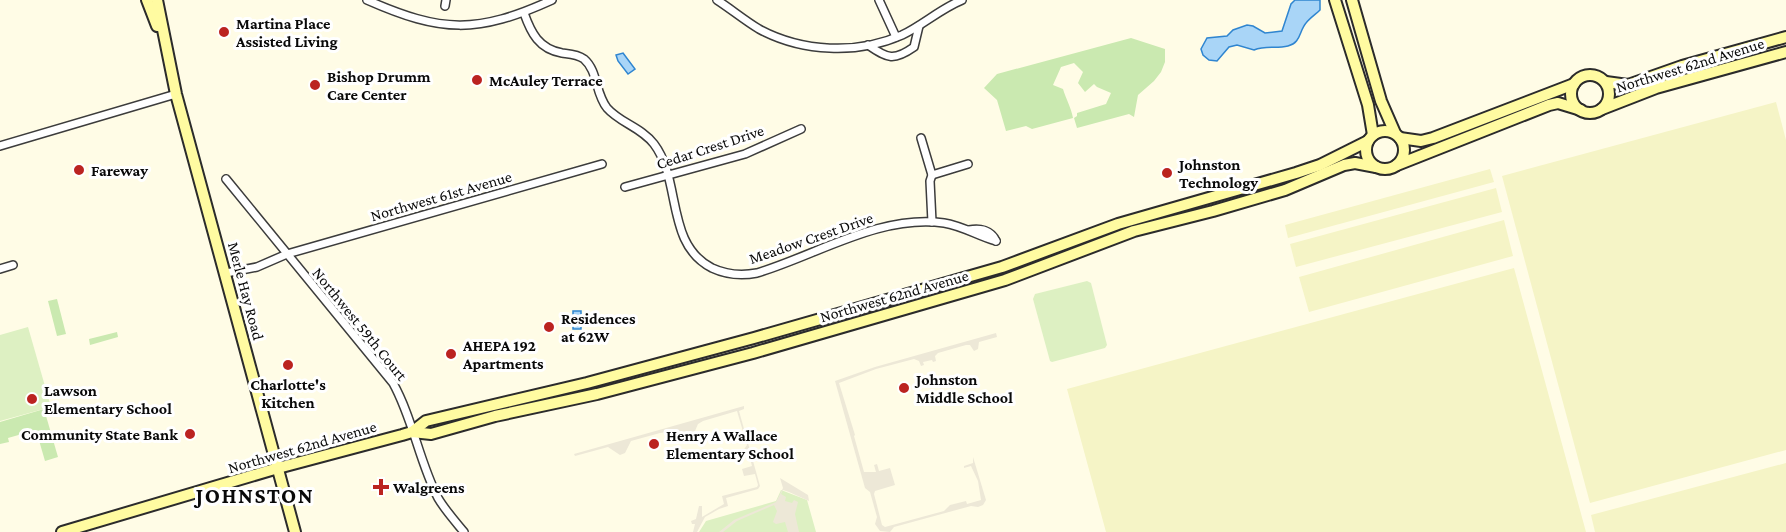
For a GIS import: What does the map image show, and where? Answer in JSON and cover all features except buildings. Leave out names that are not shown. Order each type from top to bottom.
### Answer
[{"type":"street","name":"Merle Hay Road","points":[[147,0],[168,58]]},
{"type":"street","name":"Merle Hay Road","points":[[157,0],[176,94],[295,532]]},
{"type":"street","points":[[367,0],[409,17],[443,25],[478,25],[509,18],[552,0]]},
{"type":"street","points":[[717,0],[758,28],[787,40],[819,47],[851,48],[896,37],[920,26],[962,0]]},
{"type":"street","points":[[879,0],[896,37]]},
{"type":"street","points":[[1335,0],[1368,105],[1371,138],[1366,155],[1376,167],[1390,169],[1549,105],[1558,103],[1581,111],[1596,112],[1602,109],[1610,96],[1606,82],[1593,74],[1578,78],[1571,91],[1572,99],[1581,111]]},
{"type":"street","points":[[1352,0],[1381,101],[1404,152],[1397,165]]},
{"type":"street","name":"Meadow Crest Drive","points":[[524,13],[533,35],[541,45],[552,51],[582,57],[590,65],[597,89],[607,108],[615,116],[642,131],[661,154],[669,175],[679,224],[687,243],[699,259],[708,266],[738,275],[757,273],[889,225],[918,221],[946,223],[969,230]]},
{"type":"street","points":[[868,45],[885,56],[900,57],[914,47],[920,26]]},
{"type":"street","name":"Northwest 62nd Avenue","points":[[1606,82],[1628,85],[1682,66],[1786,37]]},
{"type":"street","name":"Northwest 62nd Avenue","points":[[1602,109],[1656,88],[1786,52]]},
{"type":"street","points":[[1371,138],[1380,132],[1421,141],[1433,138],[1574,84]]},
{"type":"street","points":[[0,146],[176,94]]},
{"type":"street","name":"Cedar Crest Drive","points":[[624,187],[745,154],[801,129]]},
{"type":"street","points":[[921,138],[932,175],[930,181],[932,222]]},
{"type":"street","name":"Northwest 62nd Avenue","points":[[62,532],[278,468],[412,432],[426,422],[587,383],[1002,267],[1118,224],[1320,165],[1371,138]]},
{"type":"street","name":"Northwest 62nd Avenue","points":[[412,432],[430,434],[495,416],[597,394],[753,353],[1005,279],[1134,231],[1214,211],[1284,190],[1344,165],[1355,163],[1376,167]]},
{"type":"street","points":[[932,175],[968,164]]},
{"type":"street","name":"Northwest 61st Avenue","points":[[226,273],[257,267],[287,254],[602,165]]},
{"type":"street","name":"Northwest 59th Court","points":[[226,179],[393,383],[403,401],[412,432],[438,496],[464,532]]},
{"type":"street","points":[[0,269],[13,265]]},
{"type":"green space","points":[[1131,38],[1165,49],[1165,62],[1161,72],[1138,95],[1134,117],[1129,114],[1077,128],[1074,118],[1077,113],[1106,104],[1111,93],[1094,84],[1085,92],[1078,83],[1083,72],[1074,63],[1061,67],[1053,85],[1063,89],[1073,118],[1032,129],[1026,126],[1006,131],[997,100],[984,88],[997,74]]},
{"type":"green space","points":[[1776,102],[1786,140],[1786,450],[1590,503],[1502,176]]},
{"type":"green space","points":[[1490,169],[1494,182],[1288,238],[1285,225]]},
{"type":"green space","points":[[1496,188],[1502,212],[1296,267],[1290,244]]},
{"type":"green space","points":[[1504,220],[1513,256],[1309,312],[1299,277]]},
{"type":"green space","points":[[1514,268],[1586,532],[1106,532],[1067,389]]},
{"type":"green space","points":[[1087,281],[1091,283],[1107,345],[1105,348],[1052,362],[1033,299],[1035,294]]},
{"type":"green space","points":[[57,299],[66,334],[57,336],[48,301]]},
{"type":"green space","points":[[28,327],[51,407],[0,421],[0,335]]},
{"type":"green space","points":[[117,332],[118,337],[90,345],[89,339]]},
{"type":"green space","points":[[44,409],[58,457],[45,461],[36,430],[8,438],[9,442],[0,444],[0,422]]},
{"type":"green space","points":[[1786,463],[1786,532],[1595,532],[1591,515]]},
{"type":"green space","points":[[781,490],[807,500],[816,532],[699,532],[706,521],[776,501]]},
{"type":"shaded area","points":[[996,333],[997,337],[979,342],[978,349],[974,351],[970,345],[966,345],[938,353],[935,356],[936,361],[923,362],[924,365],[921,366],[919,361],[914,359],[876,369],[839,383],[864,472],[876,472],[874,465],[877,464],[879,471],[890,468],[895,485],[875,491],[874,494],[882,525],[885,527],[944,511],[950,505],[981,500],[978,481],[971,466],[964,468],[973,463],[973,457],[986,500],[978,507],[971,506],[894,527],[890,532],[880,531],[875,524],[877,517],[870,492],[865,488],[835,381],[875,367]]},
{"type":"shaded area","points":[[744,406],[744,409],[739,411],[760,486],[758,489],[726,498],[728,506],[705,517],[697,532],[693,532],[695,524],[691,521],[696,519],[699,506],[702,506],[702,517],[724,504],[722,496],[758,485],[755,474],[744,476],[742,469],[752,466],[749,454],[735,458],[734,455],[743,451],[747,445],[737,411],[703,421],[698,424],[695,431],[691,433],[692,435],[680,436],[681,439],[668,432],[660,433],[631,441],[625,453],[620,455],[608,447],[575,456],[574,454]]},
{"type":"shaded area","points":[[780,478],[808,495],[809,501],[783,490],[781,494],[786,497],[785,501],[798,502],[795,514],[799,532],[788,532],[785,522],[776,524],[773,522],[777,511],[774,505],[737,521],[723,532],[719,532],[734,520],[776,502],[783,488]]},
{"type":"water","points":[[1295,0],[1320,0],[1320,10],[1306,23],[1298,40],[1292,44],[1254,50],[1237,45],[1229,47],[1217,61],[1209,60],[1203,55],[1201,49],[1207,38],[1227,36],[1233,30],[1247,25],[1265,33],[1282,31],[1291,4]]},
{"type":"water","points":[[623,53],[635,69],[628,74],[616,55]]},
{"type":"water","points":[[573,311],[581,311],[581,329],[573,329]]},
{"type":"place","name":"Martina Place Assisted Living","points":[[224,32]]},
{"type":"place","name":"McAuley Terrace","points":[[477,80]]},
{"type":"place","name":"Bishop Drumm Care Center","points":[[315,85]]},
{"type":"place","name":"Fareway","points":[[79,170]]},
{"type":"place","name":"Johnston Technology","points":[[1167,173]]},
{"type":"place","name":"Residences at 62W","points":[[549,327]]},
{"type":"place","name":"AHEPA 192 Apartments","points":[[451,354]]},
{"type":"place","name":"Charlotte's Kitchen","points":[[288,365]]},
{"type":"place","name":"Johnston Middle School","points":[[904,388]]},
{"type":"place","name":"Lawson Elementary School","points":[[32,399]]},
{"type":"place","name":"Community State Bank","points":[[190,434]]},
{"type":"place","name":"Henry A Wallace Elementary School","points":[[654,444]]},
{"type":"place","name":"Walgreens","points":[[381,487]]},
{"type":"district","name":"JOHNSTON","points":[[255,495]]}]
